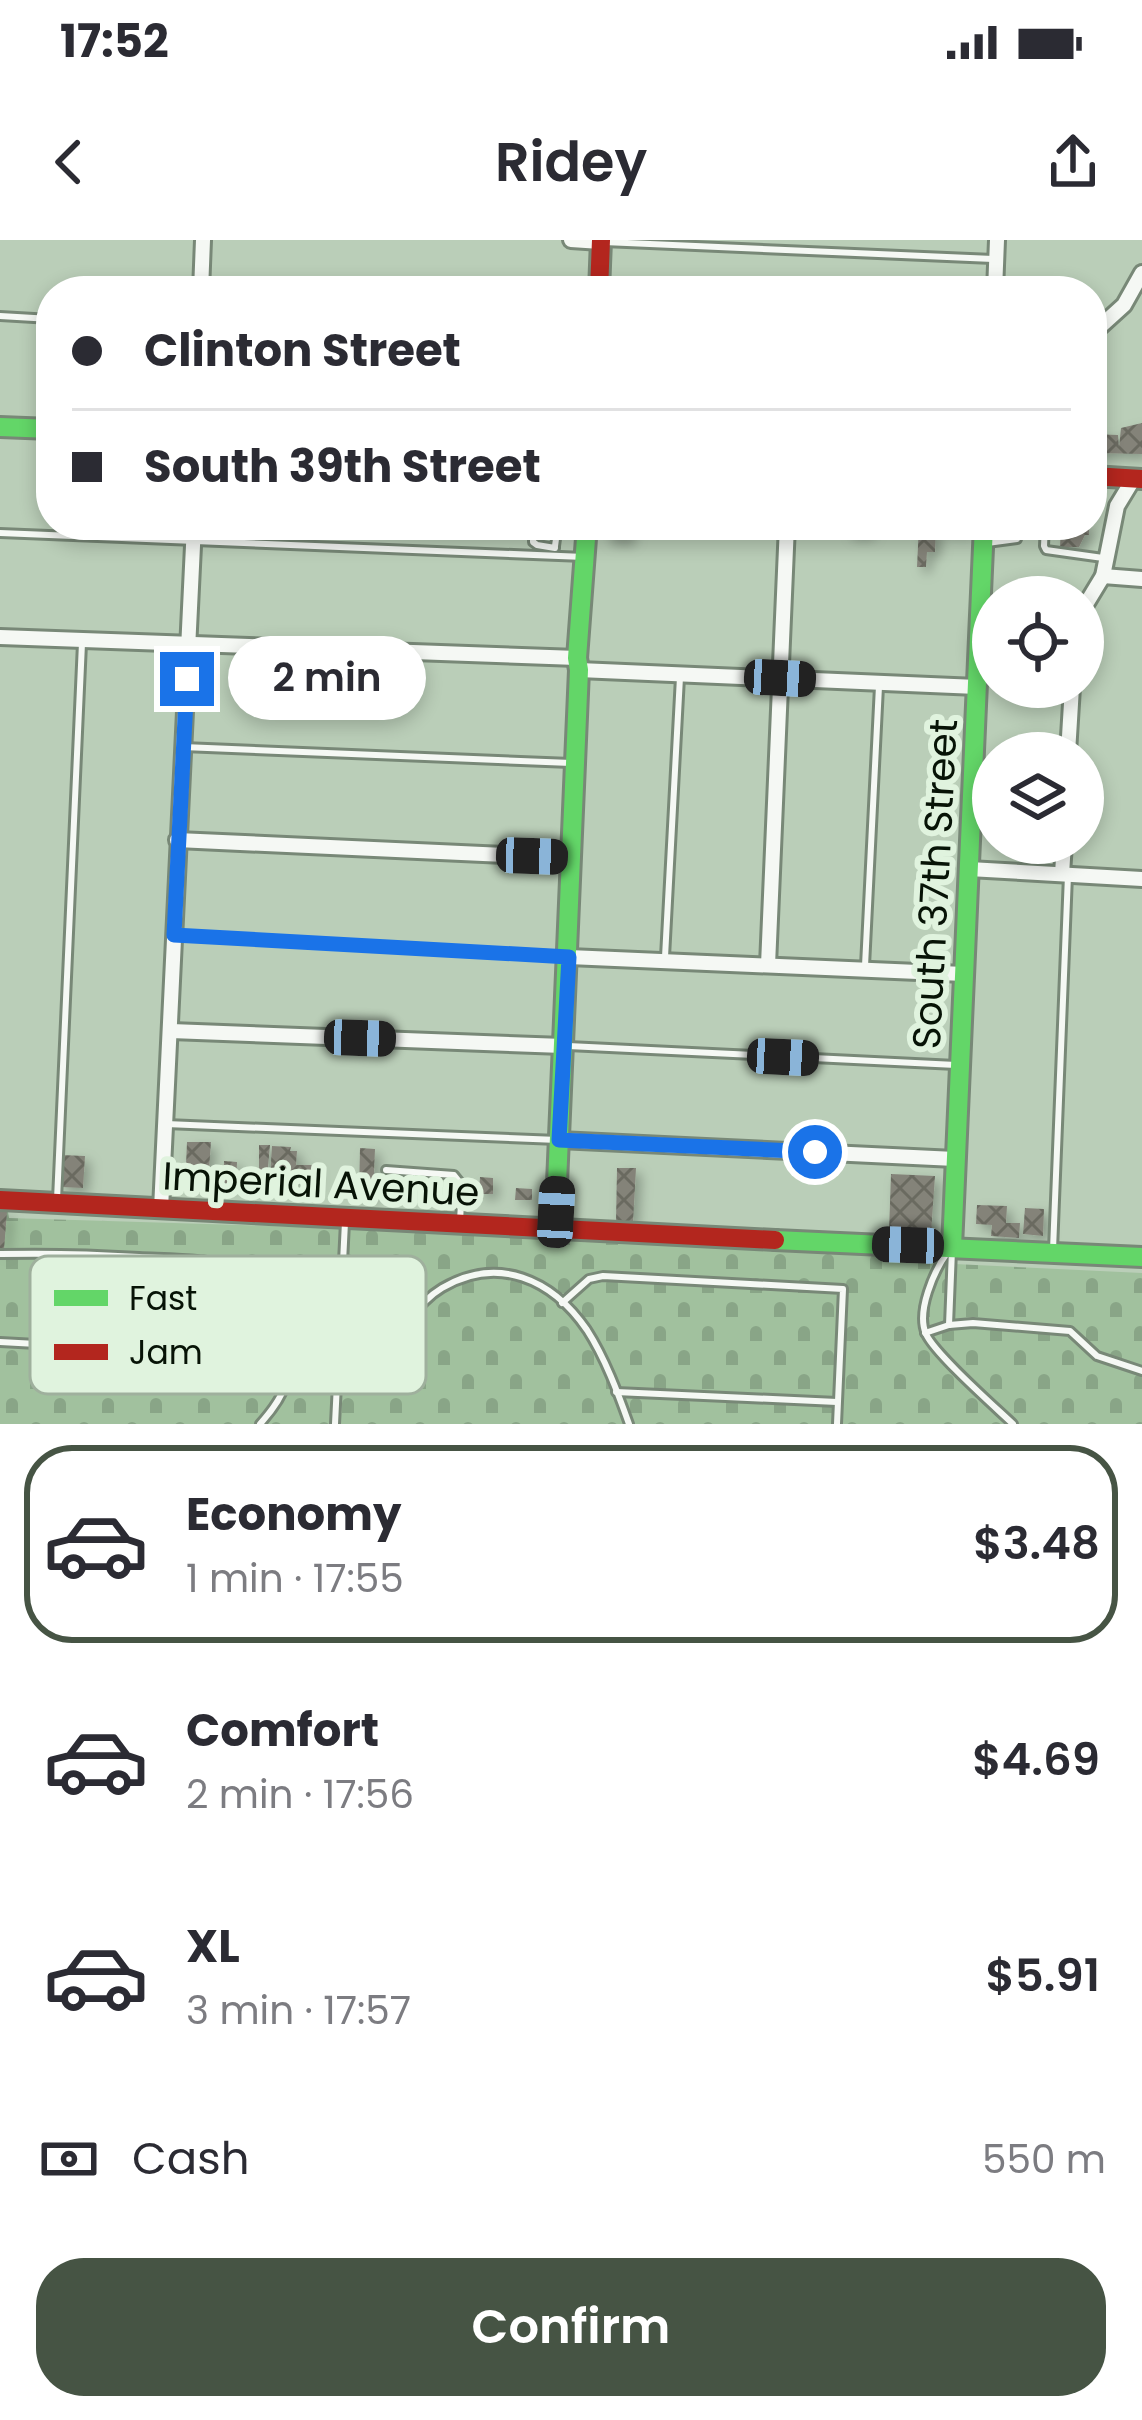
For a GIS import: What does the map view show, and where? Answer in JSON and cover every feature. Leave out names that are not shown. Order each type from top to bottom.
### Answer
[{"type":"street","points":[[202,276],[203,240]]},
{"type":"street","points":[[571,240],[602,241],[600,276]]},
{"type":"street","points":[[995,276],[997,240]]},
{"type":"street","points":[[1107,320],[1124,305],[1142,273]]},
{"type":"street","points":[[0,427],[36,428]]},
{"type":"street","points":[[1107,477],[1138,478]]},
{"type":"street","points":[[1103,576],[1117,506],[1138,478]]},
{"type":"street","points":[[555,1230],[585,540]]},
{"type":"street","points":[[768,965],[786,540]]},
{"type":"street","name":"South 37th Street","points":[[982,576],[984,540]]},
{"type":"street","points":[[161,1209],[193,542]]},
{"type":"street","points":[[1104,576],[1142,579]]},
{"type":"street","points":[[0,637],[972,688]]},
{"type":"street","name":"South 37th Street","points":[[952,1247],[976,708]]},
{"type":"street","points":[[177,841],[570,858]]},
{"type":"street","points":[[1065,864],[1066,874]]},
{"type":"street","points":[[969,869],[1142,879]]},
{"type":"street","points":[[569,957],[964,974]]},
{"type":"street","points":[[171,1031],[563,1046]]},
{"type":"street","points":[[559,1140],[956,1159]]},
{"type":"street","name":"Imperial Avenue","points":[[0,1200],[1142,1257]]},
{"type":"lane","points":[[602,241],[996,259]]},
{"type":"lane","points":[[0,316],[36,318]]},
{"type":"lane","points":[[0,533],[36,535]]},
{"type":"lane","points":[[150,540],[555,552],[584,557]]},
{"type":"lane","points":[[533,540],[555,552]]},
{"type":"lane","points":[[555,552],[556,540]]},
{"type":"lane","points":[[1044,540],[1046,550],[1107,559]]},
{"type":"lane","points":[[57,1204],[82,640]]},
{"type":"lane","points":[[665,961],[680,675]]},
{"type":"lane","points":[[864,970],[879,683]]},
{"type":"lane","points":[[183,747],[574,763]]},
{"type":"lane","points":[[1053,1254],[1066,874]]},
{"type":"lane","points":[[174,935],[569,957]]},
{"type":"lane","points":[[563,1046],[960,1065]]},
{"type":"lane","points":[[166,1124],[559,1140]]},
{"type":"lane","points":[[386,1170],[454,1175],[462,1185],[459,1224]]},
{"type":"lane","points":[[344,1256],[346,1218]]},
{"type":"lane","points":[[949,1324],[952,1247]]},
{"type":"lane","points":[[952,1247],[934,1271],[924,1307],[925,1333],[1013,1424]]},
{"type":"lane","points":[[0,1254],[94,1256]]},
{"type":"lane","points":[[426,1300],[469,1274],[491,1270],[519,1275],[541,1286],[586,1329],[629,1424]]},
{"type":"lane","points":[[562,1303],[589,1279],[603,1276],[843,1289],[837,1424]]},
{"type":"lane","points":[[925,1333],[949,1324],[973,1323],[1070,1331],[1097,1356],[1142,1371]]},
{"type":"lane","points":[[0,1342],[30,1343]]},
{"type":"lane","points":[[616,1392],[837,1402]]},
{"type":"lane","points":[[260,1424],[282,1394]]},
{"type":"lane","points":[[335,1424],[336,1394]]},
{"type":"green space","points":[[0,1211],[8,1212],[9,1218],[333,1228],[1142,1273],[1142,1424],[0,1424]]},
{"type":"building","points":[[1142,423],[1142,454],[1107,453],[1107,435],[1118,435],[1119,447],[1121,428]]},
{"type":"building","points":[[918,540],[936,540],[935,552],[927,552],[926,567],[917,567]]},
{"type":"building","points":[[1060,540],[1082,540],[1079,547],[1060,547]]},
{"type":"building","points":[[187,1142],[211,1142],[208,1183],[193,1182],[194,1166],[186,1165]]},
{"type":"building","points":[[259,1145],[270,1145],[267,1178],[259,1177]]},
{"type":"building","points":[[272,1146],[297,1151],[296,1165],[313,1165],[312,1180],[270,1177]]},
{"type":"building","points":[[360,1148],[375,1149],[373,1196],[359,1196]]},
{"type":"building","points":[[61,1155],[85,1156],[83,1188],[60,1187]]},
{"type":"building","points":[[224,1161],[237,1162],[236,1184],[223,1183]]},
{"type":"building","points":[[617,1168],[636,1168],[633,1223],[616,1222]]},
{"type":"building","points":[[891,1174],[935,1176],[931,1234],[889,1232]]},
{"type":"building","points":[[480,1177],[493,1178],[493,1194],[479,1194]]},
{"type":"building","points":[[516,1188],[532,1189],[532,1200],[515,1200]]},
{"type":"building","points":[[977,1205],[1007,1206],[1006,1223],[1020,1223],[1019,1238],[991,1236],[992,1225],[976,1224]]},
{"type":"building","points":[[1025,1208],[1044,1209],[1043,1236],[1023,1234]]},
{"type":"building","points":[[0,1211],[7,1212],[4,1250],[0,1250]]},
{"type":"traffic: fast","points":[[0,427],[36,428]]},
{"type":"traffic: fast","points":[[555,1230],[586,540]]},
{"type":"traffic: fast","points":[[952,1247],[983,540]]},
{"type":"traffic: fast","points":[[775,1240],[1142,1257]]},
{"type":"traffic: jam","points":[[600,276],[601,240]]},
{"type":"traffic: jam","points":[[1107,477],[1142,479]]},
{"type":"traffic: jam","points":[[0,1200],[775,1240]]},
{"type":"route","points":[[187,679],[174,935],[569,957],[559,1140],[815,1152]]}]
